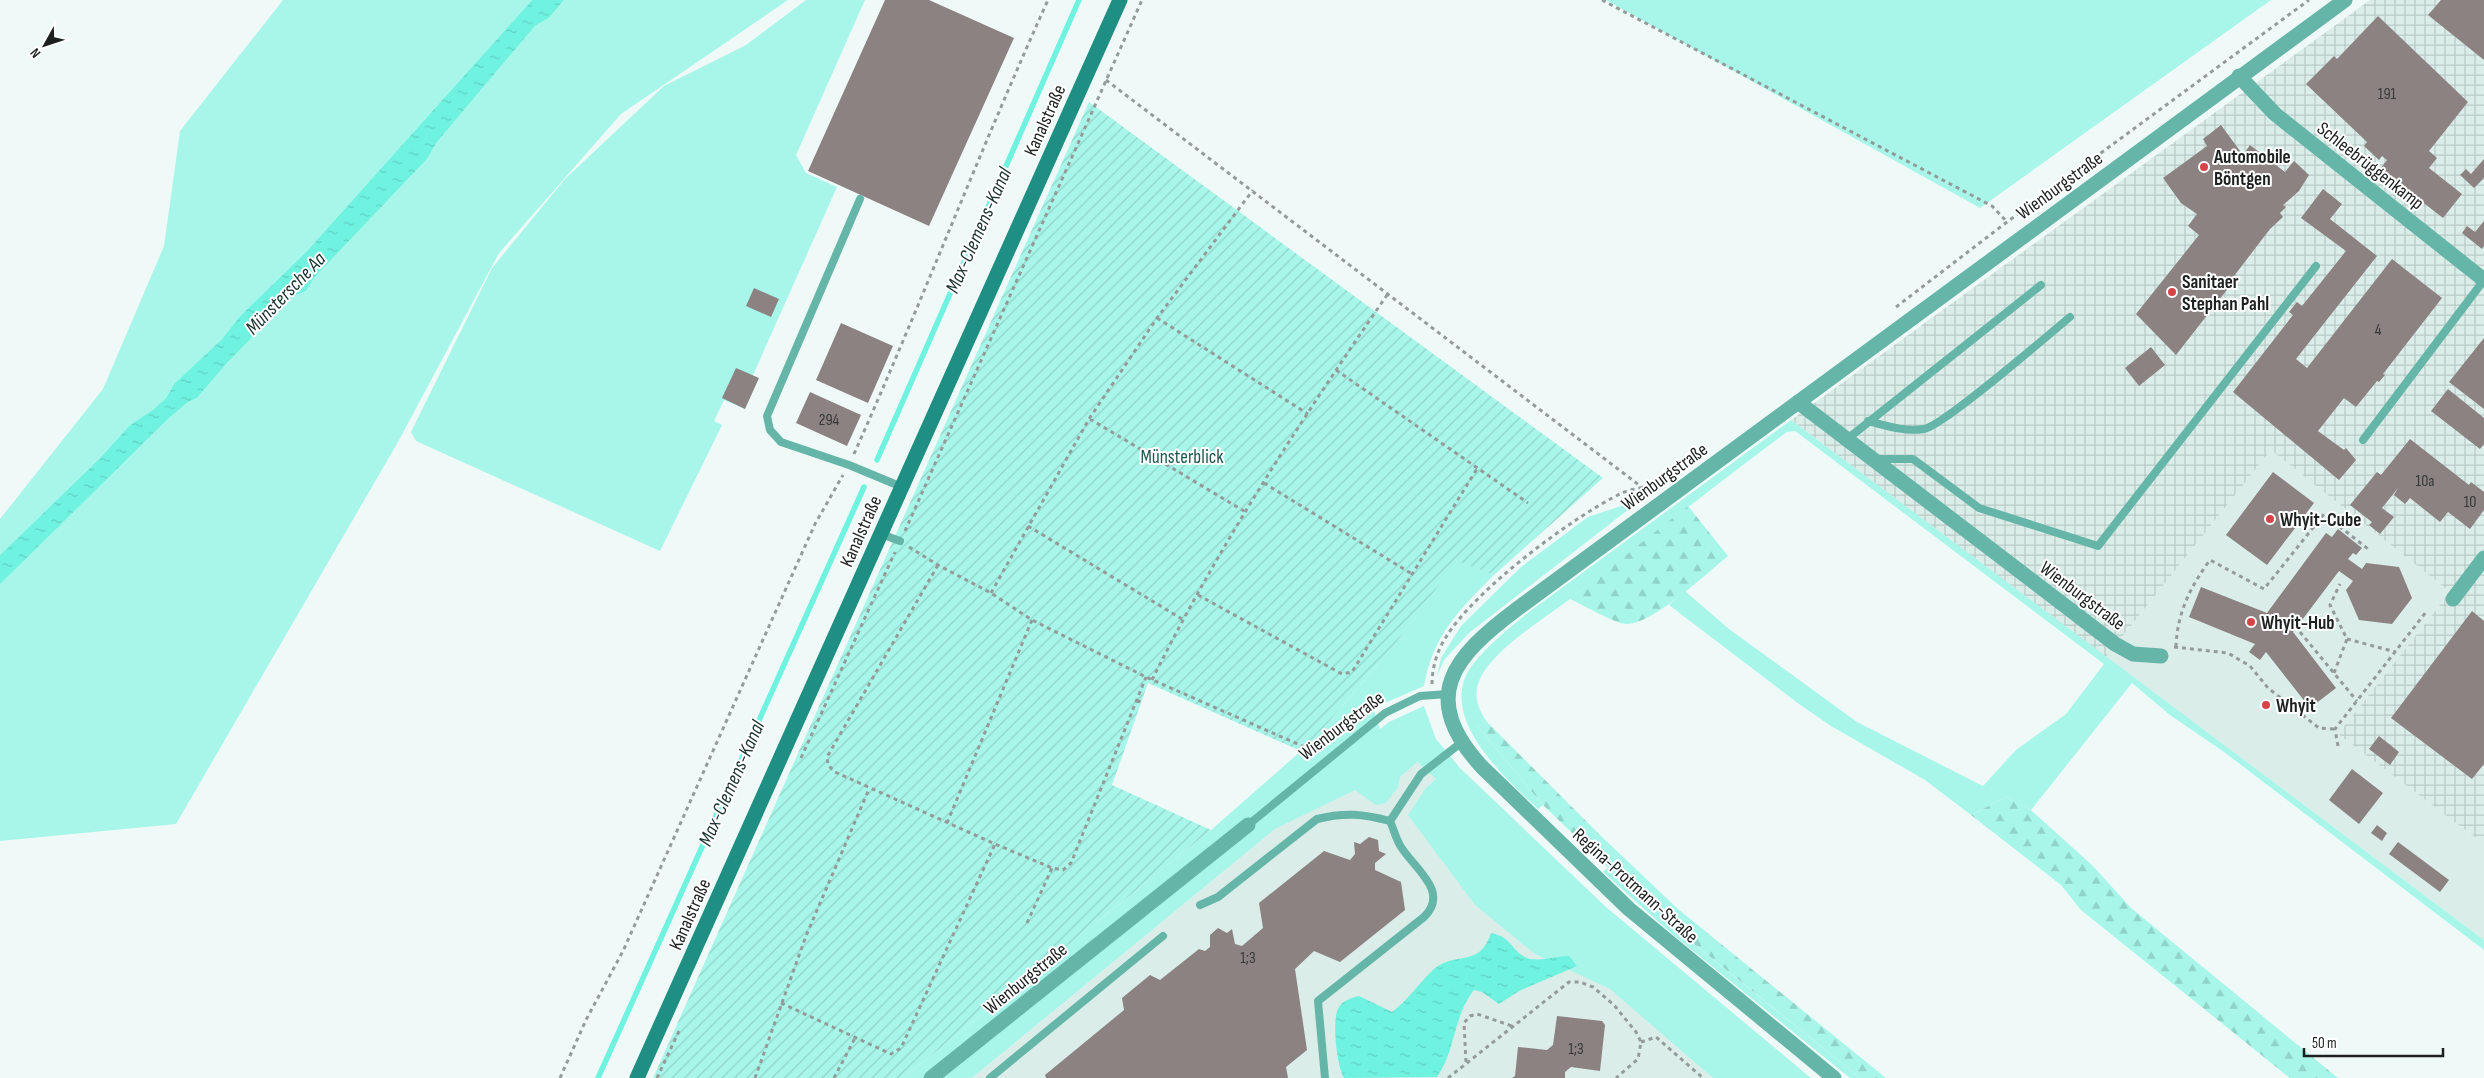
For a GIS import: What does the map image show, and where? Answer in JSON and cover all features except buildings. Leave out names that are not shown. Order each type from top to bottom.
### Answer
[{"type":"main road","name":"Kanalstraße","points":[[637,1078],[1120,0]]},
{"type":"street","name":"Wienburgstraße","points":[[1448,694],[1459,661],[1486,633],[2239,76],[2345,0]]},
{"type":"street","name":"Schleebrüggenkamp","points":[[2239,76],[2275,114],[2484,280]]},
{"type":"street","name":"Wienburgstraße","points":[[1798,402],[2115,644],[2133,654],[2168,654]]},
{"type":"street","points":[[2453,599],[2484,558]]},
{"type":"street","name":"Regina-Protmann-Straße","points":[[1448,694],[1451,720],[1462,742],[1488,774],[1629,909],[1834,1078]]},
{"type":"street","name":"Wienburgstraße","points":[[931,1078],[1248,825]]},
{"type":"lane","points":[[860,199],[767,416],[770,430],[781,442],[849,464],[902,486]]},
{"type":"lane","points":[[1871,459],[1913,460],[1979,508],[2098,546],[2316,266]]},
{"type":"lane","points":[[2363,440],[2484,280]]},
{"type":"lane","points":[[1846,440],[2041,285]]},
{"type":"lane","points":[[1868,421],[1900,430],[1926,429],[1956,409],[2070,318]]},
{"type":"lane","points":[[881,534],[900,541]]},
{"type":"lane","name":"Wienburgstraße","points":[[1248,825],[1385,713],[1420,696],[1448,694]]},
{"type":"lane","points":[[1390,821],[1421,774],[1462,742]]},
{"type":"lane","points":[[1200,905],[1218,896],[1317,819],[1333,815],[1363,814],[1390,821]]},
{"type":"lane","points":[[1325,1078],[1318,1002],[1432,910],[1434,893],[1429,883],[1400,845],[1390,821]]},
{"type":"lane","points":[[990,1078],[1163,936]]},
{"type":"path","points":[[560,1078],[586,1020],[623,951],[815,524],[849,464],[902,347],[977,160],[1048,0]]},
{"type":"path","points":[[1602,0],[1992,206],[2020,239]]},
{"type":"path","points":[[1894,309],[2007,222],[2308,0]]},
{"type":"path","points":[[1106,80],[1252,190],[1386,296],[1643,489]]},
{"type":"path","points":[[991,593],[1090,419],[1157,318],[1252,190]]},
{"type":"path","points":[[1152,680],[1182,619],[1198,595],[1244,511],[1386,296]]},
{"type":"path","points":[[1157,318],[1308,414]]},
{"type":"path","points":[[1336,370],[1528,503]]},
{"type":"path","points":[[1090,419],[1244,511]]},
{"type":"path","points":[[1198,595],[1342,674],[1352,672],[1478,467]]},
{"type":"path","points":[[1432,694],[1433,669],[1446,637],[1485,593],[1570,523],[1624,492],[1643,489],[1666,480]]},
{"type":"path","points":[[1264,483],[1412,574]]},
{"type":"path","points":[[2176,647],[2176,625],[2196,580],[2210,560],[2264,589],[2324,514],[2368,549]]},
{"type":"path","points":[[1028,526],[1182,619]]},
{"type":"path","points":[[900,541],[938,565],[991,593],[1032,620],[1152,680],[1329,757]]},
{"type":"path","points":[[938,565],[827,757],[828,764],[835,772],[868,789],[947,823],[1052,868],[1063,870],[1071,863],[1146,677]]},
{"type":"path","points":[[2340,584],[2330,605],[2348,639],[2396,652]]},
{"type":"path","points":[[2338,746],[2335,729],[2426,612]]},
{"type":"path","points":[[947,823],[1032,620]]},
{"type":"path","points":[[2300,632],[2357,701]]},
{"type":"path","points":[[2334,673],[2348,639]]},
{"type":"path","points":[[2168,654],[2176,647],[2228,653],[2250,666],[2268,688],[2319,728],[2335,729]]},
{"type":"path","points":[[1137,700],[1142,703]]},
{"type":"path","points":[[755,1078],[806,936],[868,789]]},
{"type":"path","points":[[781,1003],[891,1054],[901,1048],[996,844]]},
{"type":"path","points":[[1027,923],[1052,868]]},
{"type":"path","points":[[1448,1078],[1569,982],[1580,982],[1593,987],[1614,1005],[1636,1032],[1641,1042],[1638,1059],[1616,1078]]},
{"type":"path","points":[[1466,1063],[1464,1024],[1470,1016],[1477,1014],[1512,1026]]},
{"type":"path","points":[[1641,1042],[1656,1037],[1703,1078]]},
{"type":"path","points":[[834,1078],[855,1038]]},
{"type":"shaded area","points":[[2370,0],[2484,0],[2484,844],[2338,734],[2450,592],[2271,450],[2106,657],[1791,420]]},
{"type":"shaded area","name":"Whyit","points":[[2271,450],[2450,592],[2338,734],[2484,844],[2484,940],[2106,657]]},
{"type":"shaded area","points":[[1387,737],[1791,1078],[972,1078]]},
{"type":"green space","points":[[283,0],[532,0],[306,252],[240,316],[222,339],[174,384],[166,398],[154,409],[130,425],[100,458],[0,555],[0,519],[103,389],[164,246],[180,131]]},
{"type":"green space","points":[[564,0],[788,0],[621,114],[499,253],[398,442],[176,824],[0,841],[0,583],[168,419],[188,402],[197,398],[228,362],[292,297],[306,291],[314,278],[427,159],[437,142],[535,26],[549,18]]},
{"type":"green space","points":[[806,0],[865,0],[796,155],[806,173],[837,187],[753,375],[745,409],[724,400],[714,421],[722,425],[660,551],[416,441],[411,432],[492,268],[565,179],[664,86],[746,45]]},
{"type":"green space","points":[[1606,0],[2271,0],[1980,208]]},
{"type":"green space","name":"Münsterblick","points":[[1089,102],[1603,478],[1494,575],[1457,561],[1396,643],[1303,752],[1148,683],[1112,785],[1211,830],[903,1078],[653,1078]]},
{"type":"green space","points":[[1791,420],[2484,940],[2484,950],[2224,752],[2170,715],[2132,683],[2031,810],[2006,797],[1971,815],[1925,780],[1831,726],[1799,704],[1669,605],[1685,591],[1729,629],[1857,722],[1983,786],[2016,750],[2066,714],[2104,664],[1795,431],[1787,432],[1523,633],[1491,662],[1483,673],[1477,686],[1477,698],[1480,710],[1487,722],[1478,727],[1543,805],[1538,809],[1492,763],[1478,744],[1467,724],[1462,704],[1463,684],[1473,664],[1492,643],[1529,612]]},
{"type":"green space","points":[[1642,499],[1469,633],[1444,660],[1437,676],[1441,658],[1461,626],[1521,567],[1588,517]]},
{"type":"green space","points":[[1688,506],[1728,556],[1679,597],[1650,616],[1637,622],[1626,624],[1606,617],[1570,599]]},
{"type":"green space","points":[[1457,560],[1494,575],[1449,624],[1434,652],[1424,686],[1373,708],[1380,729],[1389,722],[1424,706],[1436,739],[1460,768],[1606,907],[1811,1078],[1713,1078],[1610,989],[1535,954],[1475,905],[1408,815],[1425,789],[1436,779],[1417,762],[1400,777],[1398,787],[1386,803],[1376,805],[1355,790],[1275,829],[972,1078],[903,1078],[1211,830],[1300,752],[1303,752],[1396,643]]},
{"type":"green space","points":[[1487,722],[1602,837],[1678,909],[1886,1078],[1860,1078],[1651,909],[1543,805],[1478,727]]},
{"type":"green space","points":[[2006,797],[2031,810],[2093,866],[2131,908],[2338,1078],[2290,1078],[2081,910],[2061,885],[1971,815]]},
{"type":"green space","points":[[1607,868],[1684,936],[1860,1078],[1850,1078],[1671,933],[1603,872]]},
{"type":"water","name":"Münstersche Aa","points":[[532,0],[564,0],[549,18],[535,26],[437,142],[427,159],[314,278],[306,291],[292,297],[228,362],[197,398],[188,402],[168,419],[0,584],[0,555],[100,458],[130,425],[154,409],[166,398],[174,384],[222,339],[240,316],[306,252]]},
{"type":"water","points":[[1491,933],[1503,937],[1520,954],[1530,959],[1569,956],[1577,966],[1519,991],[1499,1004],[1482,992],[1474,990],[1462,1011],[1448,1056],[1437,1077],[1344,1078],[1339,1064],[1335,1031],[1335,1021],[1341,1005],[1359,996],[1392,1012],[1433,970],[1442,964],[1466,958],[1480,951]]},
{"type":"waterway","name":"Max-Clemens-Kanal","points":[[877,460],[1079,0]]},
{"type":"waterway","name":"Max-Clemens-Kanal","points":[[598,1078],[864,487]]},
{"type":"place","name":"Automobile Böntgen","points":[[2204,167]]},
{"type":"place","name":"Sanitaer Stephan Pahl","points":[[2172,292]]},
{"type":"place","name":"Whyit-Cube","points":[[2270,519]]},
{"type":"place","name":"Whyit-Hub","points":[[2251,622]]},
{"type":"place","name":"Whyit","points":[[2266,705]]}]
